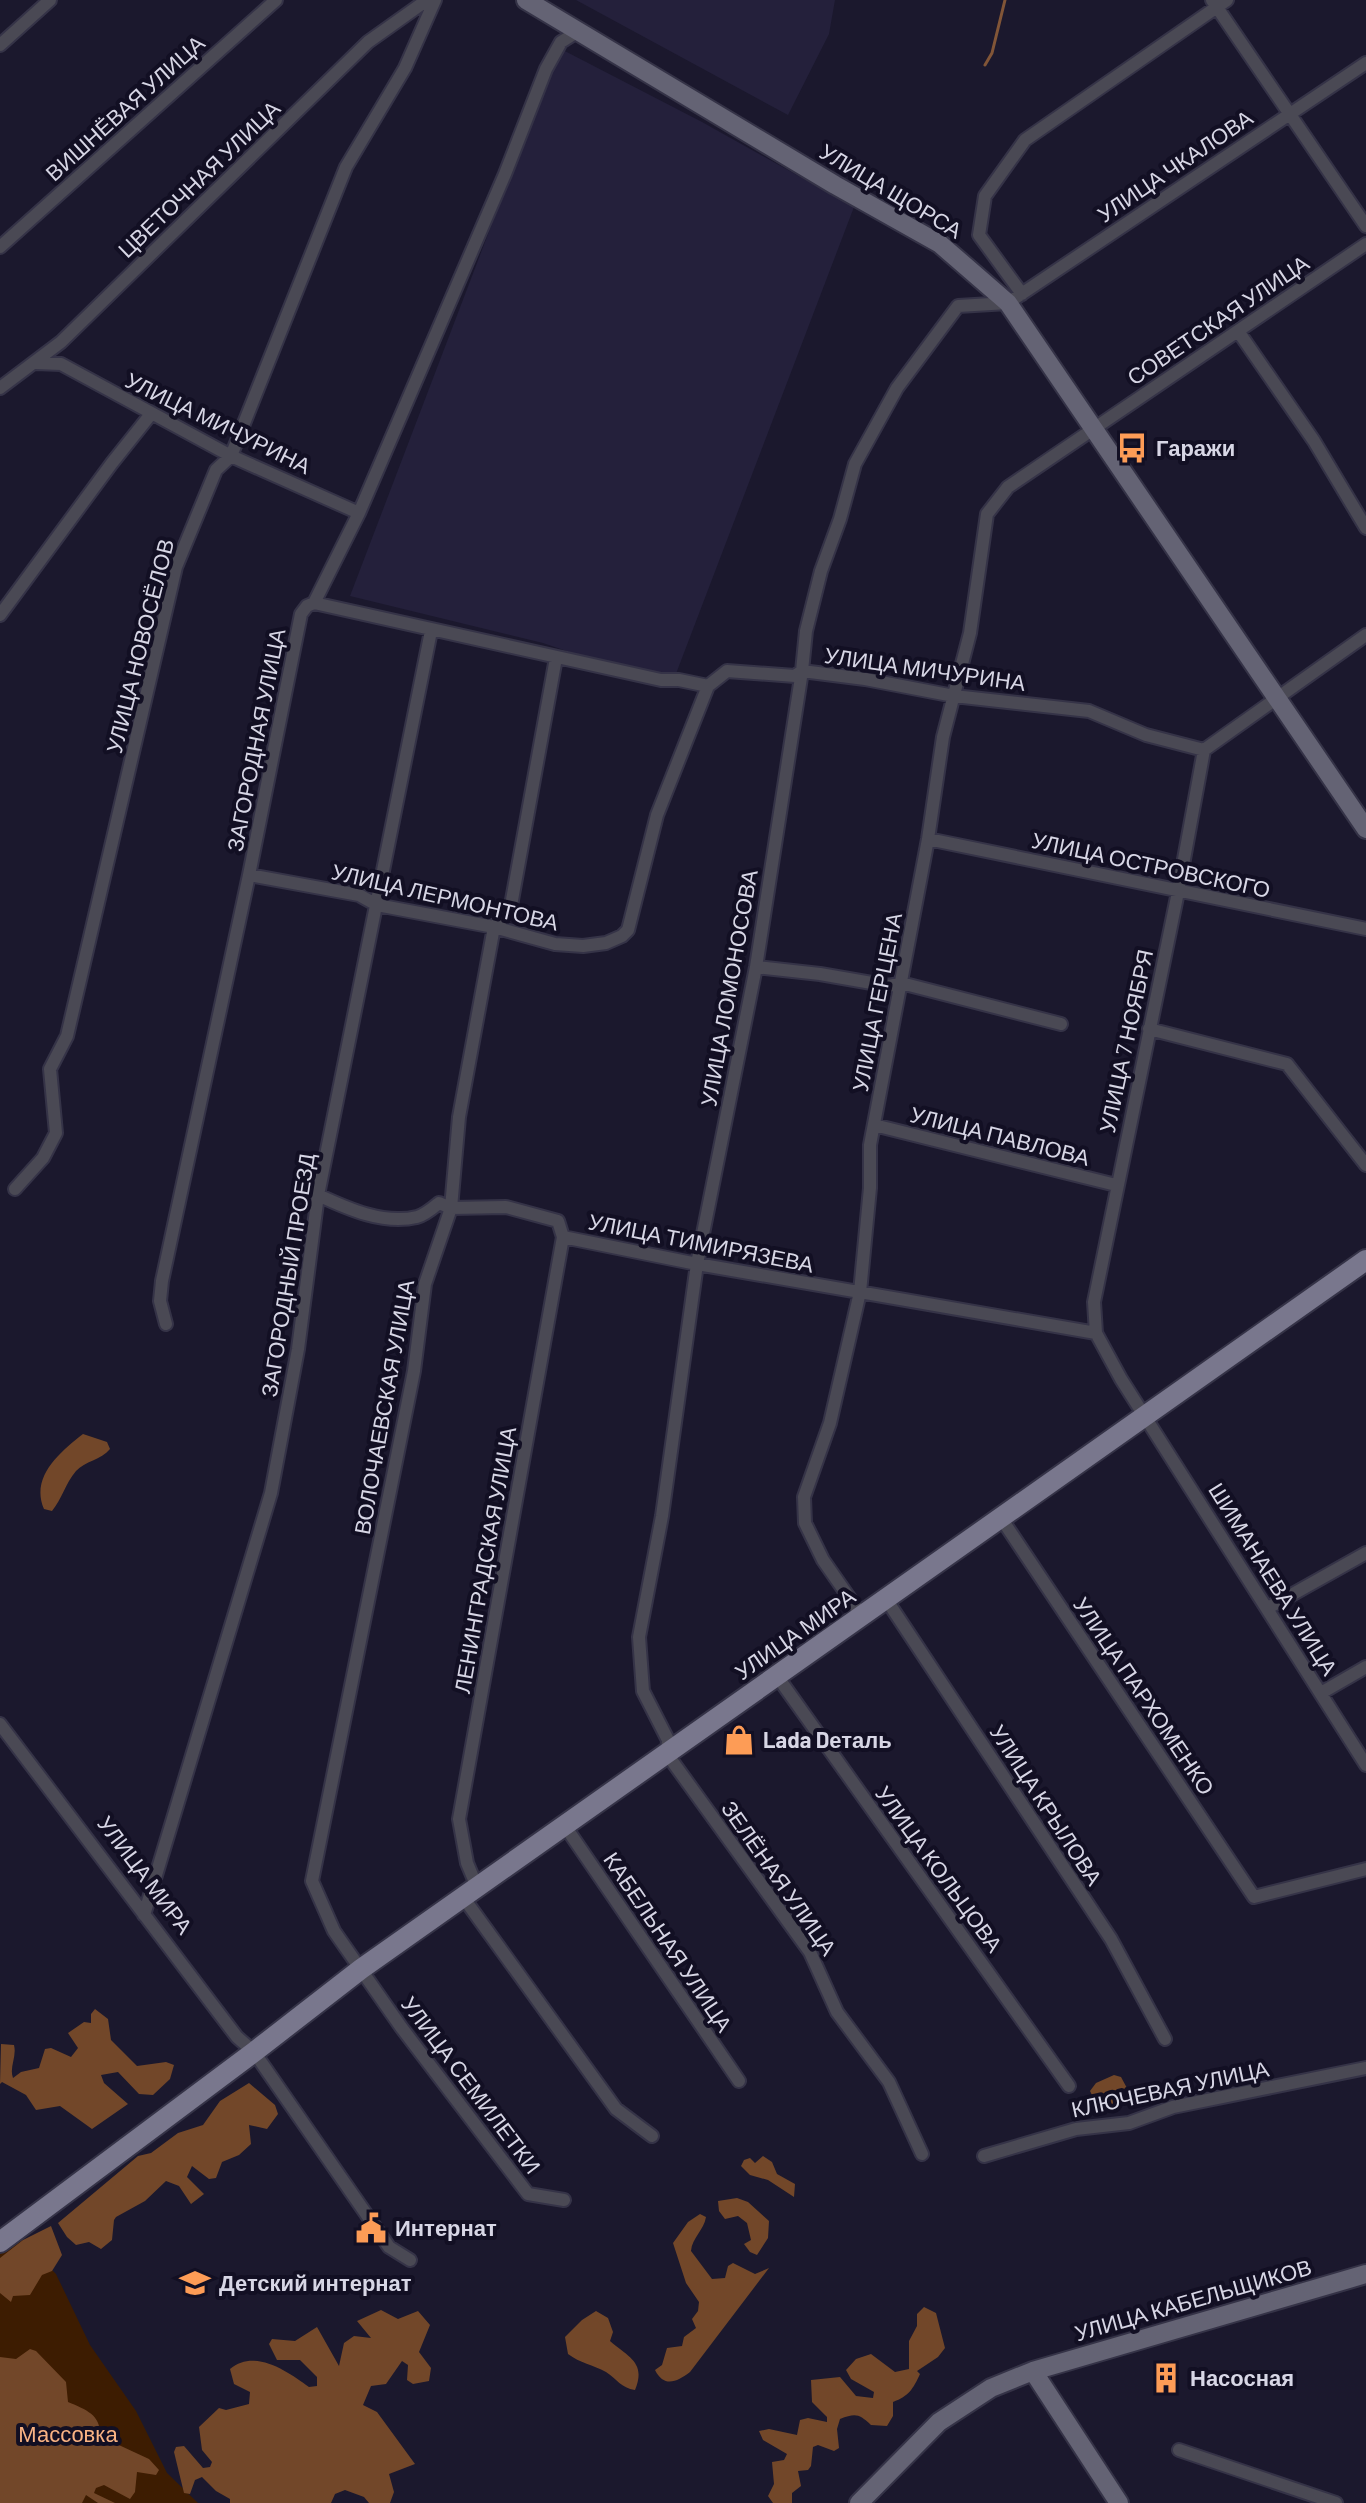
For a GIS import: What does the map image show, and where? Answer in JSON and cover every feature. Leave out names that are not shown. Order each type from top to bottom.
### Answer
[{"type":"main road","name":"УЛИЦА МИРА","points":[[0,2242],[361,1969],[1366,1260]]},
{"type":"street","points":[[0,45],[50,0]]},
{"type":"street","name":"ВИШНЁВАЯ УЛИЦА","points":[[0,247],[276,0]]},
{"type":"street","name":"ЦВЕТОЧНАЯ УЛИЦА","points":[[0,388],[61,342],[368,42],[427,0]]},
{"type":"street","name":"УЛИЦА НОВОСЁЛОВ","points":[[15,1189],[43,1158],[56,1133],[50,1069],[67,1036],[176,567],[216,470],[231,456],[346,167],[405,68],[435,0]]},
{"type":"street","name":"УЛИЦА ЩОРСА","points":[[526,0],[835,185],[940,244],[1015,299],[1093,429],[1366,829]]},
{"type":"street","points":[[1015,299],[979,235],[985,196],[1025,140],[1219,2],[1366,226]]},
{"type":"street","name":"ЗАГОРОДНАЯ УЛИЦА","points":[[166,1324],[160,1301],[162,1281],[301,614],[314,603],[359,513],[505,174],[546,69],[561,42],[580,30]]},
{"type":"street","name":"УЛИЦА ЧКАЛОВА","points":[[1015,299],[1366,63]]},
{"type":"street","name":"СОВЕТСКАЯ УЛИЦА","points":[[1093,429],[1366,244]]},
{"type":"street","name":"УЛИЦА ЛОМОНОСОВА","points":[[667,1754],[668,1740],[643,1691],[639,1637],[662,1516],[697,1264],[756,967],[810,616],[855,464],[897,388],[958,306],[1015,299]]},
{"type":"street","points":[[1238,331],[1314,441],[1366,528]]},
{"type":"street","points":[[61,342],[61,364]]},
{"type":"street","name":"УЛИЦА МИЧУРИНА","points":[[36,363],[61,364],[231,456],[359,513]]},
{"type":"street","points":[[0,615],[151,414]]},
{"type":"street","name":"УЛИЦА ГЕРЦЕНА","points":[[862,1616],[823,1560],[805,1523],[804,1497],[830,1423],[860,1292],[870,1188],[870,1145],[928,839],[943,737],[970,633],[987,514],[1008,487],[1093,429]]},
{"type":"street","points":[[314,603],[556,658],[661,680],[708,686]]},
{"type":"street","name":"ЗАГОРОДНЫЙ ПРОЕЗД","points":[[144,1915],[271,1493],[298,1349],[318,1195],[431,631]]},
{"type":"street","points":[[1204,750],[1366,635]]},
{"type":"street","name":"ВОЛОЧАЕВСКАЯ УЛИЦА","points":[[361,1969],[334,1931],[312,1881],[414,1371],[425,1284],[451,1208],[459,1117],[494,927],[510,911],[556,658]]},
{"type":"street","name":"УЛИЦА МИЧУРИНА","points":[[708,686],[727,671],[795,676],[802,671],[865,679],[954,696],[1089,711],[1146,735],[1204,750]]},
{"type":"street","name":"УЛИЦА ЛЕРМОНТОВА","points":[[249,875],[359,895],[377,905],[494,927],[555,944],[583,946],[606,943],[628,930],[657,815],[708,686]]},
{"type":"street","name":"УЛИЦА 7 НОЯБРЯ","points":[[1096,1333],[1094,1302],[1204,750]]},
{"type":"street","name":"УЛИЦА ОСТРОВСКОГО","points":[[928,839],[1366,929]]},
{"type":"street","points":[[756,967],[889,986],[901,983],[1061,1024]]},
{"type":"street","points":[[1149,1029],[1287,1064],[1366,1165]]},
{"type":"street","name":"УЛИЦА ПАВЛОВА","points":[[874,1125],[1116,1185]]},
{"type":"street","name":"УЛИЦА ТИМИРЯЗЕВА","points":[[318,1195],[347,1209],[387,1219],[419,1217],[439,1203],[451,1208],[506,1207],[558,1221],[563,1237],[697,1264],[1096,1333]]},
{"type":"street","name":"ЛЕНИНГРАДСКАЯ УЛИЦА","points":[[563,1237],[459,1819],[470,1892],[616,2109],[652,2136]]},
{"type":"street","points":[[1096,1333],[1145,1416]]},
{"type":"street","name":"ШИМАНАЕВА УЛИЦА","points":[[1145,1416],[1366,1765]]},
{"type":"street","name":"УЛИЦА ПАРХОМЕНКО","points":[[1001,1518],[1254,1897],[1366,1869]]},
{"type":"street","points":[[1268,1608],[1366,1553]]},
{"type":"street","name":"УЛИЦА КРЫЛОВА","points":[[886,1599],[1111,1939],[1165,2039]]},
{"type":"street","points":[[1321,1693],[1366,1667]]},
{"type":"street","name":"УЛИЦА КОЛЬЦОВА","points":[[777,1676],[1069,2086]]},
{"type":"street","name":"УЛИЦА МИРА","points":[[0,1724],[237,2037],[254,2052]]},
{"type":"street","name":"ЗЕЛЁНАЯ УЛИЦА","points":[[667,1754],[810,1952],[837,2012],[889,2082],[922,2154]]},
{"type":"street","name":"КАБЕЛЬНАЯ УЛИЦА","points":[[565,1826],[739,2081]]},
{"type":"street","name":"УЛИЦА СЕМИЛЕТКИ","points":[[361,1969],[401,2027],[528,2194],[564,2200]]},
{"type":"street","points":[[254,2052],[389,2247],[410,2260]]},
{"type":"street","name":"КЛЮЧЕВАЯ УЛИЦА","points":[[984,2156],[1076,2129],[1129,2123],[1173,2107],[1366,2068]]},
{"type":"street","name":"УЛИЦА КАБЕЛЬЩИКОВ","points":[[859,2503],[939,2422],[991,2388],[1033,2371],[1366,2274]]},
{"type":"street","points":[[1033,2371],[1119,2503]]},
{"type":"street","points":[[1179,2450],[1336,2503]]},
{"type":"shaded area","points":[[576,0],[835,0],[829,34],[788,115]]},
{"type":"shaded area","points":[[559,48],[702,122],[854,207],[674,679],[350,596]]},
{"type":"green space","points":[[83,1434],[107,1442],[110,1449],[76,1471],[52,1511],[44,1509],[41,1486],[44,1476],[57,1457]]},
{"type":"green space","points":[[95,2009],[108,2019],[111,2040],[137,2066],[166,2062],[174,2065],[170,2079],[153,2095],[139,2094],[118,2072],[101,2075],[104,2083],[128,2104],[92,2129],[60,2106],[36,2110],[26,2095],[2,2082],[0,2084],[1,2044],[14,2045],[13,2078],[21,2072],[39,2068],[45,2049],[51,2048],[71,2057],[78,2048],[68,2033],[84,2022],[91,2023],[91,2014]]},
{"type":"green space","points":[[1114,2075],[1121,2077],[1128,2090],[1121,2102],[1109,2109],[1090,2091],[1096,2083]]},
{"type":"green space","points":[[249,2083],[275,2105],[278,2114],[267,2129],[249,2125],[251,2144],[239,2155],[222,2162],[216,2178],[209,2179],[192,2166],[187,2177],[204,2194],[191,2204],[179,2186],[166,2181],[145,2201],[116,2217],[112,2240],[101,2249],[89,2242],[76,2245],[67,2237],[58,2223],[138,2156],[151,2153],[178,2133],[203,2125],[220,2101]]},
{"type":"green space","points":[[763,2156],[772,2162],[777,2174],[795,2184],[794,2197],[768,2180],[750,2175],[741,2166],[744,2160],[750,2158],[755,2163]]},
{"type":"green space","points":[[737,2198],[748,2202],[769,2221],[768,2238],[757,2255],[744,2244],[751,2240],[747,2223],[738,2216],[725,2219],[719,2211],[718,2201]]},
{"type":"green space","points":[[700,2214],[706,2217],[691,2251],[712,2279],[725,2278],[728,2266],[733,2263],[755,2274],[769,2268],[690,2372],[671,2382],[662,2379],[655,2370],[662,2365],[667,2348],[682,2346],[684,2337],[696,2328],[692,2319],[698,2311],[699,2302],[686,2283],[673,2243],[688,2222]]},
{"type":"green space","points":[[51,2226],[62,2255],[52,2271],[42,2275],[30,2295],[13,2296],[11,2302],[0,2293],[0,2258],[23,2240]]},
{"type":"green space","name":"Массовка","points":[[17,2235],[56,2274],[90,2345],[136,2411],[167,2473],[198,2503],[0,2503],[0,2249]]},
{"type":"green space","points":[[924,2307],[936,2313],[945,2348],[938,2357],[917,2371],[920,2374],[910,2391],[893,2402],[893,2416],[887,2426],[871,2425],[857,2416],[840,2419],[837,2429],[839,2448],[834,2451],[818,2445],[813,2447],[811,2466],[808,2470],[798,2471],[801,2486],[792,2493],[792,2503],[773,2503],[768,2496],[774,2484],[772,2462],[784,2460],[787,2454],[763,2440],[759,2431],[769,2429],[797,2435],[800,2420],[808,2418],[827,2422],[827,2417],[812,2402],[811,2380],[840,2377],[856,2396],[873,2398],[874,2392],[851,2379],[846,2370],[856,2359],[871,2354],[895,2372],[909,2369],[909,2341],[917,2326],[917,2314]]},
{"type":"green space","points":[[381,2310],[398,2319],[418,2311],[430,2325],[419,2352],[431,2368],[429,2381],[413,2384],[407,2380],[408,2365],[402,2361],[386,2384],[371,2386],[363,2405],[377,2412],[415,2464],[389,2474],[394,2492],[390,2503],[369,2503],[364,2497],[345,2490],[335,2494],[331,2503],[230,2503],[230,2499],[202,2477],[195,2480],[190,2494],[184,2493],[174,2452],[176,2447],[184,2446],[203,2468],[210,2467],[212,2462],[202,2450],[199,2427],[219,2408],[226,2410],[249,2404],[250,2392],[234,2384],[230,2369],[250,2361],[271,2364],[309,2387],[317,2386],[317,2377],[300,2360],[277,2360],[269,2344],[272,2339],[295,2341],[317,2327],[339,2366],[344,2343],[354,2336],[371,2338],[357,2321]]},
{"type":"green space","points":[[596,2311],[608,2318],[613,2332],[610,2341],[637,2367],[639,2373],[635,2390],[568,2354],[565,2337]]},
{"type":"green space","points":[[30,2349],[36,2351],[66,2382],[68,2402],[94,2416],[99,2427],[99,2443],[106,2444],[108,2440],[149,2459],[159,2470],[156,2475],[137,2472],[135,2492],[130,2499],[104,2485],[96,2488],[94,2493],[115,2503],[98,2503],[86,2495],[82,2503],[0,2503],[0,2357],[16,2359]]},
{"type":"waterway","points":[[985,65],[992,53],[1005,0]]},
{"type":"place","name":"Гаражи","points":[[1132,448]]},
{"type":"place","name":"Lada Dеталь","points":[[739,1740]]},
{"type":"place","name":"Интернат","points":[[371,2228]]},
{"type":"place","name":"Детский интернат","points":[[195,2283]]},
{"type":"place","name":"Насосная","points":[[1166,2378]]}]
